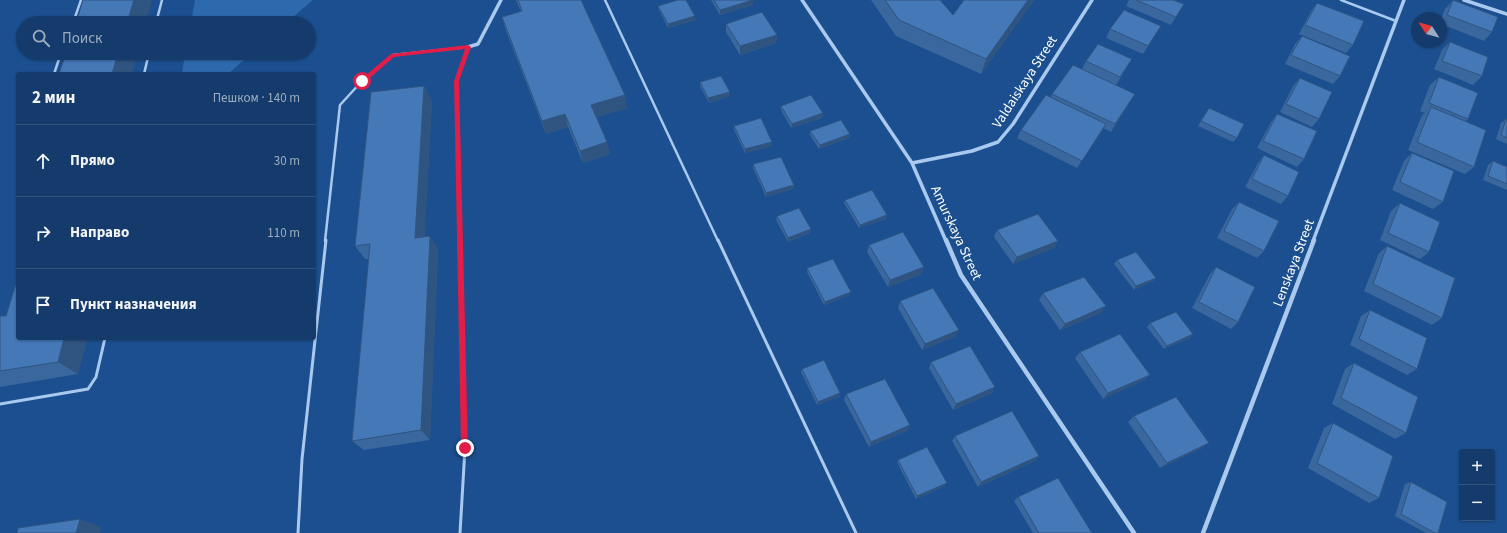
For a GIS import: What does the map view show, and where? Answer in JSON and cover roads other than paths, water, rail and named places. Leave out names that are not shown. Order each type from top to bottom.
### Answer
[{"type":"street","points":[[468,47],[478,44],[501,0]]},
{"type":"street","name":"Amurskaya Street","points":[[802,0],[912,163],[961,275],[1134,533]]},
{"type":"street","name":"Valdaiskaya Street","points":[[912,163],[972,151],[998,142],[1013,124],[1092,0]]},
{"type":"street","name":"Lenskaya Street","points":[[1203,533],[1404,0]]},
{"type":"street","points":[[1464,0],[1507,14]]},
{"type":"lane","points":[[75,16],[81,0]]},
{"type":"lane","points":[[158,16],[162,0]]},
{"type":"lane","points":[[605,0],[856,533]]},
{"type":"lane","points":[[1341,0],[1396,21]]},
{"type":"lane","points":[[316,329],[340,105],[362,81],[393,55],[468,47],[456,81],[465,448],[460,533]]},
{"type":"lane","points":[[55,72],[59,60]]},
{"type":"lane","points":[[144,72],[147,60]]},
{"type":"lane","points":[[0,404],[88,389],[96,377],[105,340]]},
{"type":"lane","points":[[298,533],[302,459],[315,340]]}]
